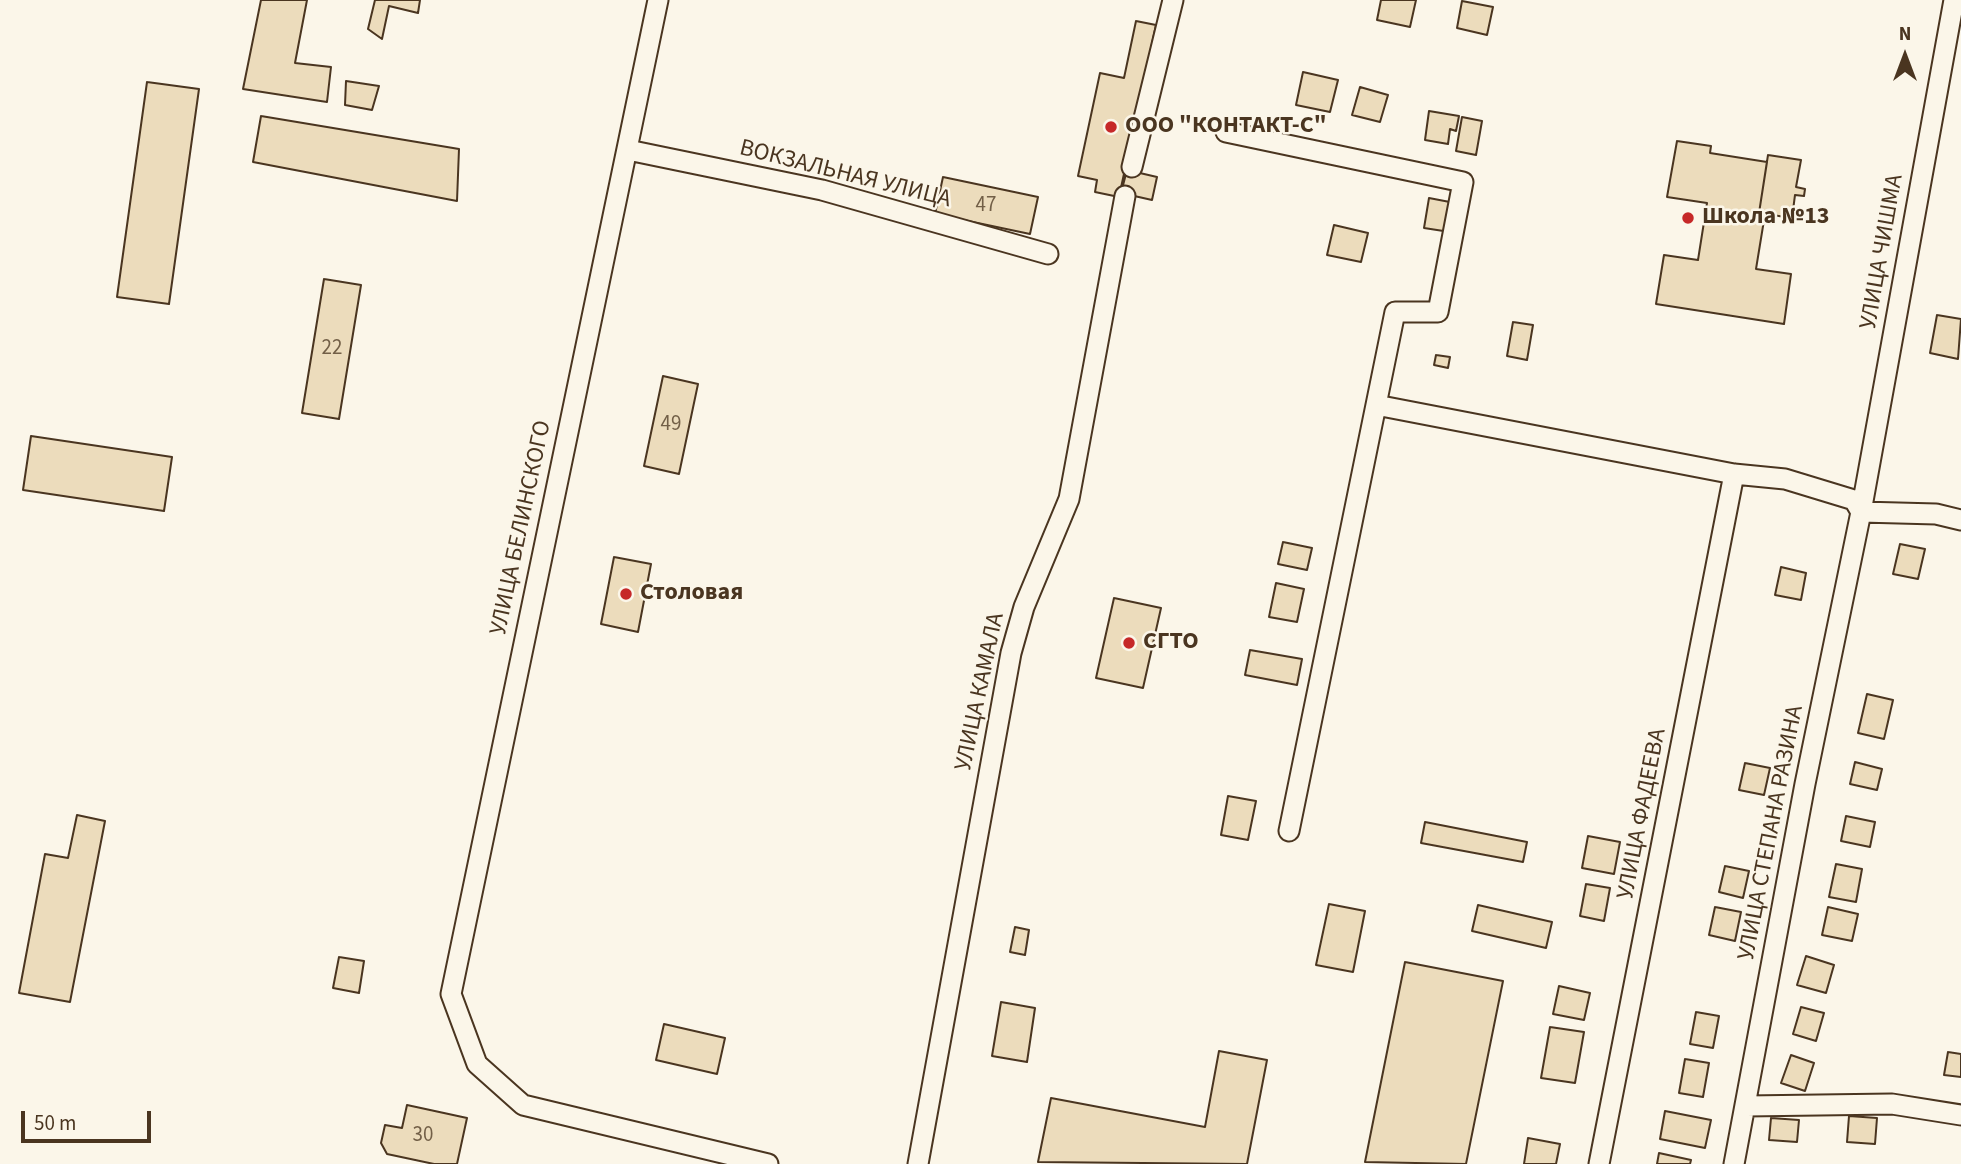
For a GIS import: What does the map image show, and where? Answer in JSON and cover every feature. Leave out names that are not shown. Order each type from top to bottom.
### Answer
[{"type":"street","name":"УЛИЦА БЕЛИНСКОГО","points":[[658,0],[451,994],[477,1064],[523,1105],[768,1164]]},
{"type":"street","points":[[1132,167],[1173,0]]},
{"type":"street","name":"УЛИЦА ЧИШМА","points":[[1861,512],[1954,0]]},
{"type":"street","points":[[1226,132],[1463,182],[1438,312],[1395,312],[1289,831]]},
{"type":"street","name":"ВОКЗАЛЬНАЯ УЛИЦА","points":[[628,150],[822,190],[1048,254]]},
{"type":"street","name":"УЛИЦА КАМАЛА","points":[[919,1164],[1011,653],[1024,607],[1069,499],[1125,196]]},
{"type":"street","points":[[1376,405],[1734,474],[1785,480],[1854,500],[1861,512],[1936,514],[1961,520]]},
{"type":"street","name":"УЛИЦА ФАДЕЕВА","points":[[1599,1164],[1734,474]]},
{"type":"street","name":"УЛИЦА СТЕПАНА РАЗИНА","points":[[1734,1164],[1805,784],[1861,512]]},
{"type":"street","points":[[1746,1106],[1892,1104],[1961,1115]]},
{"type":"building","points":[[261,0],[307,0],[295,63],[331,67],[327,102],[243,89]]},
{"type":"building","points":[[375,0],[420,0],[418,13],[389,6],[382,39],[368,29]]},
{"type":"building","points":[[1381,0],[1416,0],[1410,27],[1377,20]]},
{"type":"building","points":[[1462,1],[1493,7],[1487,35],[1457,28]]},
{"type":"building","name":"ООО \"КОНТАКТ-С\"","points":[[1136,21],[1156,25],[1119,197],[1095,192],[1097,180],[1078,176],[1100,73],[1124,78]]},
{"type":"building","points":[[1303,72],[1338,80],[1330,112],[1296,105]]},
{"type":"building","points":[[346,81],[379,86],[372,110],[345,105]]},
{"type":"building","points":[[147,82],[199,89],[169,304],[117,297]]},
{"type":"building","points":[[1360,87],[1388,95],[1380,122],[1352,115]]},
{"type":"building","points":[[1429,111],[1459,116],[1456,131],[1450,129],[1448,144],[1425,140]]},
{"type":"building","points":[[261,116],[459,149],[457,201],[253,162]]},
{"type":"building","points":[[1462,117],[1482,121],[1476,155],[1456,151]]},
{"type":"building","points":[[1677,141],[1711,146],[1710,153],[1767,162],[1759,213],[1765,214],[1756,269],[1791,274],[1784,324],[1656,304],[1664,255],[1698,260],[1707,203],[1667,197]]},
{"type":"building","points":[[1768,155],[1801,160],[1796,187],[1805,189],[1804,196],[1795,195],[1792,218],[1759,213]]},
{"type":"building","points":[[1127,170],[1157,177],[1152,200],[1121,193]]},
{"type":"building","points":[[943,177],[1038,197],[1030,234],[935,214]]},
{"type":"building","points":[[1429,198],[1455,203],[1450,232],[1424,228]]},
{"type":"building","points":[[1334,225],[1368,233],[1361,262],[1327,255]]},
{"type":"building","points":[[324,279],[361,285],[339,419],[302,413]]},
{"type":"building","points":[[1937,315],[1961,319],[1958,359],[1930,353]]},
{"type":"building","points":[[1513,322],[1533,325],[1527,360],[1507,356]]},
{"type":"building","points":[[1436,355],[1450,357],[1448,368],[1434,365]]},
{"type":"building","points":[[663,376],[698,384],[679,474],[644,466]]},
{"type":"building","points":[[31,436],[172,457],[164,511],[23,490]]},
{"type":"building","points":[[1283,542],[1312,548],[1307,570],[1278,564]]},
{"type":"building","points":[[1900,544],[1925,549],[1918,579],[1893,574]]},
{"type":"building","name":"Столовая","points":[[614,557],[651,564],[638,632],[601,624]]},
{"type":"building","points":[[1781,567],[1806,573],[1801,600],[1775,595]]},
{"type":"building","points":[[1276,583],[1304,589],[1297,622],[1269,617]]},
{"type":"building","name":"СГТО","points":[[1114,598],[1161,608],[1143,688],[1096,678]]},
{"type":"building","points":[[1250,650],[1302,659],[1297,685],[1245,675]]},
{"type":"building","points":[[1867,694],[1893,700],[1884,739],[1858,733]]},
{"type":"building","points":[[1855,762],[1882,769],[1877,790],[1850,784]]},
{"type":"building","points":[[1745,763],[1770,768],[1764,795],[1739,790]]},
{"type":"building","points":[[1228,796],[1256,801],[1248,840],[1221,835]]},
{"type":"building","points":[[77,815],[105,821],[70,1002],[19,993],[45,854],[68,858]]},
{"type":"building","points":[[1846,816],[1875,822],[1870,847],[1841,841]]},
{"type":"building","points":[[1425,822],[1527,842],[1523,862],[1421,843]]},
{"type":"building","points":[[1588,836],[1620,842],[1614,874],[1582,868]]},
{"type":"building","points":[[1836,864],[1862,869],[1856,902],[1829,897]]},
{"type":"building","points":[[1725,866],[1749,871],[1743,898],[1719,892]]},
{"type":"building","points":[[1586,884],[1610,888],[1604,921],[1580,916]]},
{"type":"building","points":[[1329,904],[1365,911],[1353,972],[1316,965]]},
{"type":"building","points":[[1478,905],[1552,922],[1546,948],[1472,931]]},
{"type":"building","points":[[1715,907],[1741,912],[1735,941],[1709,935]]},
{"type":"building","points":[[1828,907],[1858,914],[1852,941],[1822,935]]},
{"type":"building","points":[[1015,927],[1029,930],[1025,955],[1010,952]]},
{"type":"building","points":[[1806,956],[1834,965],[1826,993],[1797,985]]},
{"type":"building","points":[[339,957],[364,961],[359,993],[333,988]]},
{"type":"building","points":[[1405,962],[1503,981],[1466,1164],[1365,1162]]},
{"type":"building","points":[[1559,986],[1590,993],[1584,1020],[1553,1014]]},
{"type":"building","points":[[1001,1002],[1035,1008],[1027,1062],[992,1056]]},
{"type":"building","points":[[1801,1007],[1824,1013],[1816,1041],[1793,1034]]},
{"type":"building","points":[[1696,1012],[1719,1016],[1713,1048],[1690,1044]]},
{"type":"building","points":[[664,1024],[725,1038],[717,1074],[656,1060]]},
{"type":"building","points":[[1550,1027],[1584,1032],[1575,1083],[1541,1078]]},
{"type":"building","points":[[1219,1051],[1267,1060],[1247,1164],[1038,1162],[1051,1098],[1205,1127]]},
{"type":"building","points":[[1948,1052],[1961,1054],[1961,1077],[1944,1075]]},
{"type":"building","points":[[1791,1055],[1814,1063],[1805,1091],[1781,1083]]},
{"type":"building","points":[[1685,1059],[1709,1063],[1703,1097],[1679,1093]]},
{"type":"building","points":[[407,1105],[467,1118],[457,1164],[434,1164],[387,1154],[381,1143],[385,1125],[402,1128]]},
{"type":"building","points":[[1665,1111],[1711,1120],[1705,1148],[1660,1139]]},
{"type":"building","points":[[1849,1116],[1877,1118],[1875,1144],[1847,1142]]},
{"type":"building","points":[[1771,1118],[1799,1120],[1797,1142],[1769,1140]]},
{"type":"building","points":[[1528,1138],[1560,1144],[1556,1164],[1524,1164]]},
{"type":"building","points":[[1659,1153],[1691,1160],[1690,1164],[1657,1164]]},
{"type":"place","name":"ООО \"КОНТАКТ-С\"","points":[[1111,127]]},
{"type":"place","name":"Школа №13","points":[[1688,218]]},
{"type":"place","name":"Столовая","points":[[626,594]]},
{"type":"place","name":"СГТО","points":[[1129,643]]}]
